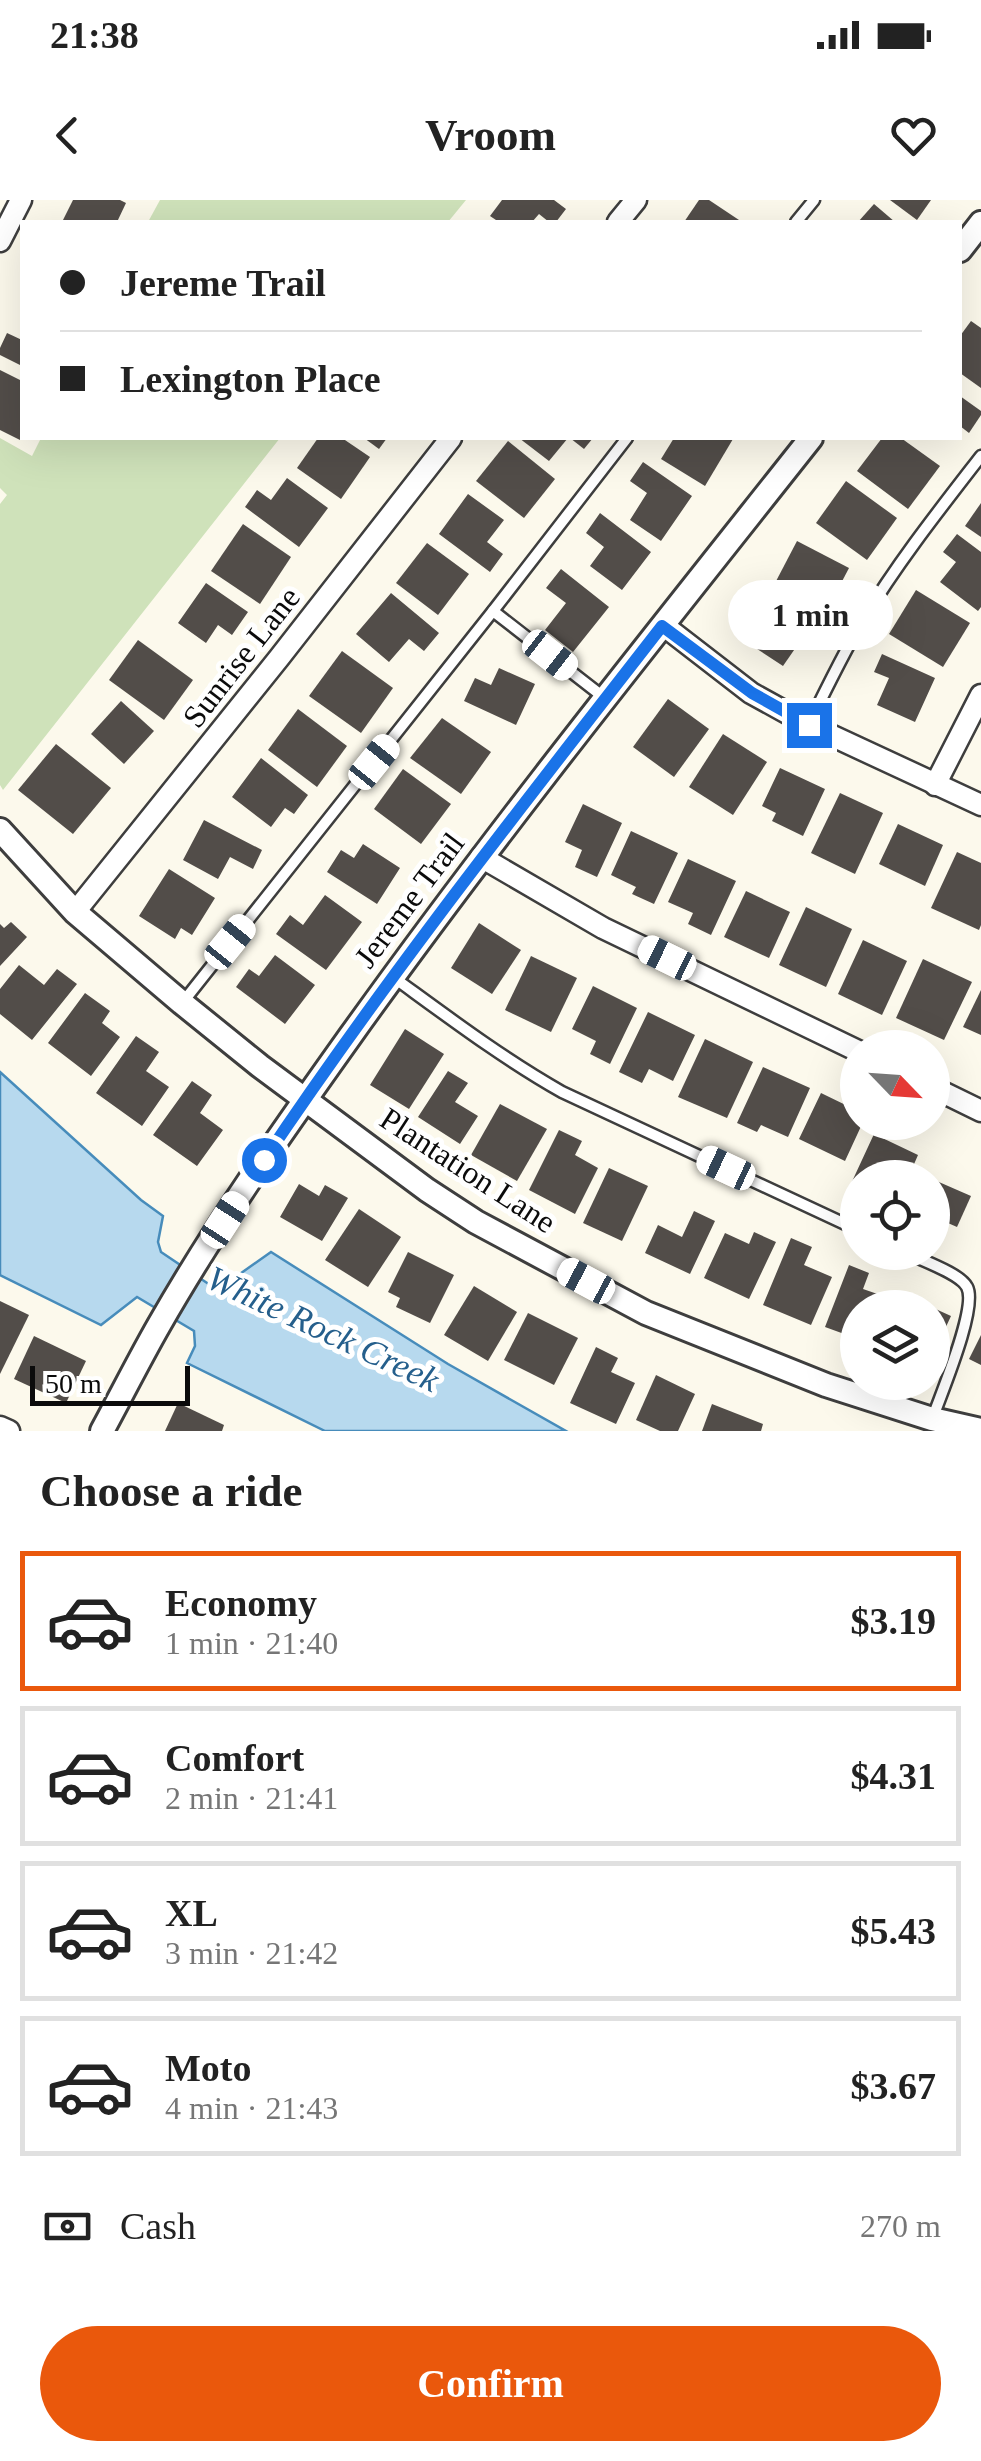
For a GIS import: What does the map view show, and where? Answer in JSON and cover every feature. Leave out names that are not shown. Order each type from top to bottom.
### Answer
[{"type":"street","points":[[0,241],[20,200]]},
{"type":"street","points":[[620,220],[636,200]]},
{"type":"street","points":[[962,247],[981,223]]},
{"type":"street","name":"Sunrise Lane","points":[[76,912],[448,440]]},
{"type":"street","name":"Jereme Trail","points":[[102,1431],[158,1326],[206,1249],[392,977],[481,857],[809,440]]},
{"type":"street","points":[[662,626],[752,693],[809,725],[981,804]]},
{"type":"street","points":[[935,785],[981,695]]},
{"type":"street","name":"Plantation Lane","points":[[0,830],[76,912],[182,1003],[260,1066],[476,1222],[646,1313],[826,1385],[932,1419],[981,1430]]},
{"type":"street","points":[[481,857],[603,928],[840,1042]]},
{"type":"street","points":[[950,1095],[981,1110]]},
{"type":"street","points":[[0,1427],[9,1431]]},
{"type":"lane","points":[[798,220],[814,200]]},
{"type":"lane","points":[[182,1003],[625,440]]},
{"type":"lane","points":[[809,725],[865,617],[910,549],[981,456]]},
{"type":"lane","points":[[494,611],[606,699]]},
{"type":"lane","points":[[392,977],[511,1062],[562,1092],[840,1222]]},
{"type":"lane","points":[[932,1419],[968,1315],[970,1294],[964,1283],[942,1270]]},
{"type":"green space","points":[[160,200],[466,200],[450,220],[149,220]]},
{"type":"green space","points":[[0,438],[32,456],[40,440],[278,440],[3,790],[0,504],[7,495],[0,488]]},
{"type":"water","name":"White Rock Creek","points":[[0,1072],[163,1216],[158,1242],[161,1252],[213,1287],[227,1283],[271,1252],[448,1364],[566,1431],[325,1431],[187,1363],[195,1346],[194,1331],[137,1297],[101,1325],[0,1275]]},
{"type":"building","points":[[73,200],[126,203],[118,220],[63,220]]},
{"type":"building","points":[[502,200],[554,200],[566,209],[558,220],[546,220],[539,214],[534,220],[496,220],[490,216]]},
{"type":"building","points":[[699,200],[709,200],[739,220],[685,220]]},
{"type":"building","points":[[890,200],[931,200],[917,220]]},
{"type":"building","points":[[874,204],[893,220],[860,220]]},
{"type":"building","points":[[971,321],[981,328],[981,388],[962,374],[962,333]]},
{"type":"building","points":[[7,333],[20,339],[20,365],[0,355]]},
{"type":"building","points":[[0,370],[20,380],[20,440],[0,430]]},
{"type":"building","points":[[962,397],[981,411],[969,433],[962,428]]},
{"type":"building","points":[[317,440],[345,440],[370,457],[341,499],[297,468]]},
{"type":"building","points":[[367,440],[386,440],[379,449]]},
{"type":"building","points":[[522,440],[566,440],[549,461]]},
{"type":"building","points":[[573,440],[591,440],[584,449]]},
{"type":"building","points":[[673,440],[732,440],[705,486],[661,459]]},
{"type":"building","points":[[880,440],[904,440],[940,466],[908,509],[857,471]]},
{"type":"building","points":[[508,441],[555,479],[524,518],[476,481]]},
{"type":"building","points":[[643,462],[692,496],[661,541],[630,520],[647,493],[630,481]]},
{"type":"building","points":[[287,478],[328,508],[299,547],[245,507],[257,490],[271,500]]},
{"type":"building","points":[[846,481],[897,518],[867,560],[816,523]]},
{"type":"building","points":[[468,494],[504,520],[487,542],[503,554],[490,572],[439,534]]},
{"type":"building","points":[[981,503],[981,537],[965,526]]},
{"type":"building","points":[[600,513],[651,552],[622,590],[590,566],[604,547],[586,533]]},
{"type":"building","points":[[243,524],[291,557],[260,604],[211,571]]},
{"type":"building","points":[[957,534],[981,552],[978,611],[940,582],[956,562],[943,552]]},
{"type":"building","points":[[797,541],[849,568],[826,612],[774,585]]},
{"type":"building","points":[[427,543],[469,574],[438,615],[396,583]]},
{"type":"building","points":[[561,569],[609,607],[573,652],[545,630],[566,603],[546,588]]},
{"type":"building","points":[[206,583],[248,612],[232,635],[218,625],[206,643],[178,623]]},
{"type":"building","points":[[916,590],[970,623],[943,667],[889,634]]},
{"type":"building","points":[[391,593],[439,633],[424,651],[409,639],[389,662],[356,634]]},
{"type":"building","points":[[763,596],[810,627],[783,666],[736,635]]},
{"type":"building","points":[[138,640],[193,680],[164,720],[109,680]]},
{"type":"building","points":[[342,651],[393,688],[361,733],[309,696]]},
{"type":"building","points":[[882,654],[935,678],[915,722],[877,705],[889,678],[874,672]]},
{"type":"building","points":[[499,668],[535,684],[516,725],[464,701],[475,678],[491,685]]},
{"type":"building","points":[[668,699],[709,729],[674,777],[633,747]]},
{"type":"building","points":[[121,701],[154,731],[124,764],[91,734]]},
{"type":"building","points":[[298,709],[347,746],[317,787],[268,750]]},
{"type":"building","points":[[442,718],[491,752],[461,794],[410,758]]},
{"type":"building","points":[[723,734],[767,762],[733,815],[689,787]]},
{"type":"building","points":[[56,744],[111,788],[73,834],[18,790]]},
{"type":"building","points":[[261,758],[308,795],[294,814],[285,808],[271,827],[232,797]]},
{"type":"building","points":[[780,768],[825,789],[803,836],[772,821],[776,813],[762,806]]},
{"type":"building","points":[[403,769],[451,804],[421,844],[374,809]]},
{"type":"building","points":[[840,793],[883,813],[855,874],[811,853]]},
{"type":"building","points":[[583,804],[622,823],[597,877],[575,867],[582,850],[565,842]]},
{"type":"building","points":[[204,820],[262,850],[253,869],[230,857],[218,879],[183,860]]},
{"type":"building","points":[[898,824],[943,845],[925,886],[879,864]]},
{"type":"building","points":[[631,831],[678,853],[654,904],[632,894],[636,887],[611,875]]},
{"type":"building","points":[[363,844],[400,868],[377,904],[327,872],[341,850],[354,858]]},
{"type":"building","points":[[957,852],[981,863],[979,930],[931,908]]},
{"type":"building","points":[[688,859],[736,881],[711,935],[688,924],[693,913],[668,902]]},
{"type":"building","points":[[169,869],[215,898],[192,935],[181,928],[175,939],[139,916]]},
{"type":"building","points":[[746,891],[790,912],[769,958],[724,937]]},
{"type":"building","points":[[325,895],[362,922],[326,970],[276,934],[290,915],[303,925]]},
{"type":"building","points":[[806,907],[852,929],[826,987],[779,965]]},
{"type":"building","points":[[11,922],[27,937],[0,966],[0,924],[4,928]]},
{"type":"building","points":[[479,923],[521,950],[492,994],[451,968]]},
{"type":"building","points":[[863,940],[907,961],[882,1015],[838,994]]},
{"type":"building","points":[[275,955],[315,985],[285,1024],[236,987],[249,969],[259,976]]},
{"type":"building","points":[[531,956],[577,978],[551,1032],[505,1010]]},
{"type":"building","points":[[923,959],[972,982],[949,1030],[922,1030],[896,1018]]},
{"type":"building","points":[[19,965],[44,985],[57,969],[77,984],[32,1040],[0,1014],[0,989]]},
{"type":"building","points":[[593,986],[637,1008],[610,1064],[590,1054],[596,1041],[572,1029]]},
{"type":"building","points":[[981,990],[981,1035],[963,1027]]},
{"type":"building","points":[[85,993],[110,1011],[102,1023],[120,1037],[91,1076],[48,1043]]},
{"type":"building","points":[[648,1012],[695,1035],[673,1081],[649,1069],[642,1083],[619,1072]]},
{"type":"building","points":[[405,1029],[444,1054],[409,1109],[370,1085]]},
{"type":"building","points":[[136,1036],[159,1052],[146,1071],[169,1087],[142,1126],[96,1093]]},
{"type":"building","points":[[705,1039],[753,1062],[727,1118],[678,1097]]},
{"type":"building","points":[[763,1067],[810,1088],[788,1137],[761,1125],[757,1132],[737,1123]]},
{"type":"building","points":[[448,1071],[468,1083],[455,1102],[478,1116],[460,1144],[418,1117]]},
{"type":"building","points":[[192,1081],[212,1095],[200,1113],[223,1130],[197,1166],[153,1135]]},
{"type":"building","points":[[821,1093],[840,1102],[840,1140],[855,1140],[843,1160],[799,1139]]},
{"type":"building","points":[[500,1104],[547,1129],[517,1181],[471,1155]]},
{"type":"building","points":[[559,1130],[582,1141],[575,1155],[598,1168],[575,1214],[529,1190]]},
{"type":"building","points":[[871,1140],[887,1140],[918,1155],[916,1160],[862,1160]]},
{"type":"building","points":[[609,1168],[648,1186],[622,1241],[583,1223]]},
{"type":"building","points":[[299,1184],[319,1196],[325,1185],[348,1198],[322,1241],[280,1217]]},
{"type":"building","points":[[950,1187],[971,1196],[957,1227],[950,1224]]},
{"type":"building","points":[[359,1209],[401,1237],[368,1287],[325,1260]]},
{"type":"building","points":[[694,1211],[715,1221],[690,1274],[645,1253],[658,1225],[682,1237]]},
{"type":"building","points":[[754,1232],[776,1242],[749,1299],[704,1278],[725,1233],[749,1244]]},
{"type":"building","points":[[791,1238],[812,1247],[804,1265],[832,1277],[811,1325],[763,1305]]},
{"type":"building","points":[[408,1252],[454,1275],[430,1323],[396,1307],[400,1298],[388,1292]]},
{"type":"building","points":[[847,1270],[869,1273],[863,1289],[866,1290],[840,1290],[840,1332],[825,1327]]},
{"type":"building","points":[[474,1286],[517,1312],[488,1361],[444,1335]]},
{"type":"building","points":[[0,1301],[29,1315],[0,1374]]},
{"type":"building","points":[[528,1313],[578,1338],[554,1385],[504,1360]]},
{"type":"building","points":[[981,1335],[981,1365],[969,1359]]},
{"type":"building","points":[[34,1336],[86,1361],[66,1403],[14,1379]]},
{"type":"building","points":[[596,1347],[618,1358],[611,1372],[635,1383],[616,1424],[570,1403]]},
{"type":"building","points":[[656,1375],[695,1394],[678,1431],[660,1431],[636,1420]]},
{"type":"building","points":[[178,1403],[224,1425],[222,1431],[165,1431]]},
{"type":"building","points":[[712,1404],[763,1424],[761,1431],[702,1431]]},
{"type":"route","points":[[264,1160],[481,857],[662,626],[752,693],[809,725]]}]
